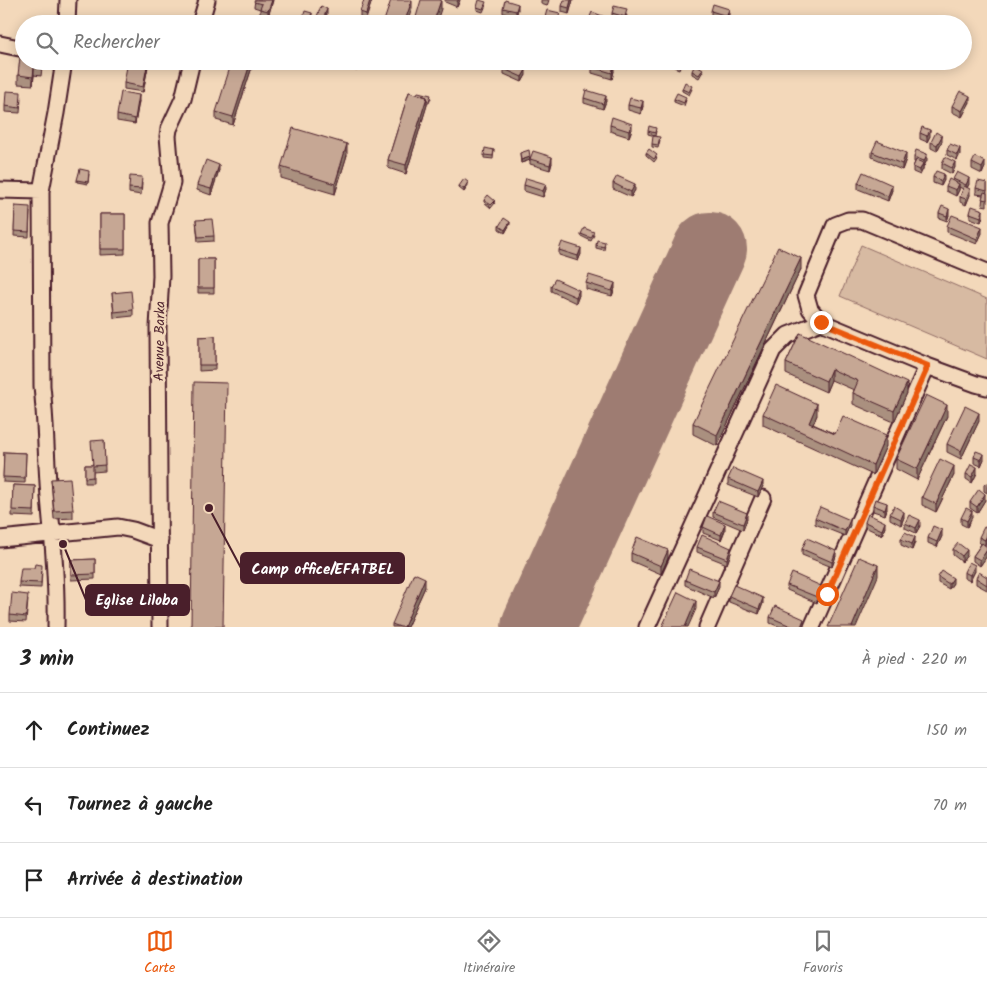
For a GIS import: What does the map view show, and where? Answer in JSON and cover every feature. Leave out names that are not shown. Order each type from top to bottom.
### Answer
[{"type":"street","points":[[67,15],[68,0]]},
{"type":"street","points":[[203,15],[207,0]]},
{"type":"street","points":[[0,44],[15,47]]},
{"type":"street","points":[[56,627],[54,534],[49,495],[42,386],[41,191],[63,70]]},
{"type":"street","name":"Avenue Barka","points":[[160,627],[158,327],[162,276],[160,223],[172,183],[168,136],[183,99],[190,70]]},
{"type":"street","points":[[0,190],[41,191]]},
{"type":"street","points":[[987,272],[862,220],[848,220],[835,226],[806,295],[810,309],[821,322],[928,366],[976,384],[987,386]]},
{"type":"street","points":[[646,627],[773,350],[788,335],[821,322]]},
{"type":"street","points":[[812,627],[928,366]]},
{"type":"street","points":[[707,627],[763,498]]},
{"type":"street","points":[[0,538],[118,527],[133,530],[160,540]]},
{"type":"shaded area","points":[[861,245],[987,299],[987,359],[840,296]]},
{"type":"building","points":[[255,0],[272,0],[268,11],[260,9],[262,4],[254,2]]},
{"type":"building","points":[[364,0],[370,0],[366,14],[360,12]]},
{"type":"building","points":[[391,0],[412,0],[407,15],[386,15]]},
{"type":"building","points":[[421,0],[441,0],[436,15],[417,15]]},
{"type":"building","points":[[479,0],[486,2],[483,9],[477,7]]},
{"type":"building","points":[[505,0],[518,4],[516,11],[503,8]]},
{"type":"building","points":[[564,0],[571,0],[569,8],[562,6]]},
{"type":"building","points":[[713,4],[729,9],[727,15],[711,11]]},
{"type":"building","points":[[321,6],[327,9],[325,15],[318,15]]},
{"type":"building","points":[[614,6],[627,9],[626,15],[612,13]]},
{"type":"building","points":[[547,10],[560,13],[559,15],[546,15]]},
{"type":"building","points":[[305,11],[312,13],[311,15],[304,15]]},
{"type":"building","points":[[19,70],[34,70],[33,77],[18,75]]},
{"type":"building","points":[[126,70],[146,70],[143,87],[124,83]]},
{"type":"building","points":[[229,70],[248,70],[233,117],[216,112]]},
{"type":"building","points":[[506,70],[526,70],[522,77]]},
{"type":"building","points":[[602,70],[613,70],[612,73]]},
{"type":"building","points":[[692,70],[702,70],[699,75]]},
{"type":"building","points":[[685,82],[692,86],[689,92],[682,89]]},
{"type":"building","points":[[586,90],[606,96],[603,104],[584,98]]},
{"type":"building","points":[[6,91],[21,92],[20,108],[5,106]]},
{"type":"building","points":[[960,91],[970,96],[962,111],[952,106]]},
{"type":"building","points":[[121,92],[139,95],[135,119],[117,115]]},
{"type":"building","points":[[409,92],[427,97],[406,165],[388,160]]},
{"type":"building","points":[[418,92],[431,95],[429,101],[427,97],[417,94]]},
{"type":"building","points":[[677,93],[686,97],[684,103],[674,99]]},
{"type":"building","points":[[630,98],[643,101],[641,108],[628,105]]},
{"type":"building","points":[[612,117],[632,124],[629,131],[610,125]]},
{"type":"building","points":[[649,126],[656,128],[655,133],[648,131]]},
{"type":"building","points":[[922,127],[930,130],[927,136],[920,133]]},
{"type":"building","points":[[293,128],[347,144],[335,184],[281,167]]},
{"type":"building","points":[[936,132],[942,136],[937,145],[931,142]]},
{"type":"building","points":[[653,136],[660,137],[658,145],[652,144]]},
{"type":"building","points":[[877,141],[906,153],[902,164],[872,152]]},
{"type":"building","points":[[950,144],[960,148],[957,155],[947,150]]},
{"type":"building","points":[[485,148],[494,150],[493,156],[484,155]]},
{"type":"building","points":[[649,149],[657,155],[654,159],[646,153]]},
{"type":"building","points":[[529,150],[530,157],[521,160],[520,153]]},
{"type":"building","points":[[916,150],[927,154],[924,161],[914,157]]},
{"type":"building","points":[[533,151],[552,157],[550,165],[530,159]]},
{"type":"building","points":[[945,157],[955,162],[952,168],[942,163]]},
{"type":"building","points":[[975,157],[985,162],[982,168],[972,163]]},
{"type":"building","points":[[206,160],[219,165],[211,189],[197,185]]},
{"type":"building","points":[[916,160],[923,163],[920,170],[913,167]]},
{"type":"building","points":[[80,169],[89,171],[88,182],[77,180]]},
{"type":"building","points":[[936,171],[944,174],[941,181],[933,177]]},
{"type":"building","points":[[863,172],[892,185],[888,196],[858,183]]},
{"type":"building","points":[[957,172],[969,178],[966,185],[953,179]]},
{"type":"building","points":[[130,176],[142,177],[141,189],[129,188]]},
{"type":"building","points":[[617,176],[635,184],[631,192],[613,183]]},
{"type":"building","points":[[526,178],[546,184],[543,191],[524,185]]},
{"type":"building","points":[[464,179],[468,182],[464,189],[459,186]]},
{"type":"building","points":[[949,179],[959,184],[956,190],[946,186]]},
{"type":"building","points":[[978,181],[987,183],[987,191],[976,188]]},
{"type":"building","points":[[964,186],[970,189],[966,199],[960,197]]},
{"type":"building","points":[[984,192],[987,193],[987,200],[982,199]]},
{"type":"building","points":[[488,195],[495,201],[491,205],[484,200]]},
{"type":"building","points":[[15,206],[30,207],[29,232],[14,231]]},
{"type":"building","points":[[942,206],[949,209],[947,216],[939,213]]},
{"type":"building","points":[[972,206],[983,210],[981,217],[970,213]]},
{"type":"building","points":[[100,214],[125,214],[125,249],[100,249]]},
{"type":"building","points":[[952,215],[982,227],[977,239],[947,226]]},
{"type":"building","points":[[504,218],[510,222],[505,230],[499,226]]},
{"type":"building","points":[[212,219],[214,236],[198,237],[196,220]]},
{"type":"building","points":[[584,228],[594,232],[591,238],[581,234]]},
{"type":"building","points":[[597,240],[605,242],[604,247],[596,245]]},
{"type":"building","points":[[562,242],[581,248],[578,256],[559,250]]},
{"type":"building","points":[[778,247],[801,258],[717,435],[693,423]]},
{"type":"building","points":[[198,259],[214,259],[214,288],[198,288]]},
{"type":"building","points":[[589,275],[615,283],[612,291],[586,283]]},
{"type":"building","points":[[555,279],[579,290],[576,297],[551,286]]},
{"type":"building","points":[[131,291],[133,310],[114,312],[112,293]]},
{"type":"building","points":[[800,333],[907,383],[894,411],[853,393],[858,381],[831,369],[826,381],[786,363]]},
{"type":"building","points":[[215,336],[215,365],[199,365],[199,337]]},
{"type":"building","points":[[194,382],[227,383],[223,627],[191,627]]},
{"type":"building","points":[[776,385],[817,404],[809,423],[835,434],[843,416],[886,435],[873,465],[763,414]]},
{"type":"building","points":[[926,395],[947,405],[917,469],[896,459]]},
{"type":"building","points":[[965,406],[979,413],[961,451],[947,444]]},
{"type":"building","points":[[104,440],[105,465],[93,466],[93,477],[85,478],[85,465],[93,465],[91,441]]},
{"type":"building","points":[[976,451],[984,454],[981,460],[974,457]]},
{"type":"building","points":[[4,452],[26,453],[25,478],[3,477]]},
{"type":"building","points":[[940,459],[954,466],[936,504],[922,497]]},
{"type":"building","points":[[971,464],[977,467],[972,477],[966,474]]},
{"type":"building","points":[[733,468],[763,481],[758,492],[728,479]]},
{"type":"building","points":[[70,478],[73,510],[54,511],[51,479]]},
{"type":"building","points":[[13,485],[35,486],[34,511],[12,510]]},
{"type":"building","points":[[979,489],[985,494],[977,507],[970,502]]},
{"type":"building","points":[[875,499],[887,503],[885,510],[873,505]]},
{"type":"building","points":[[718,501],[747,513],[743,524],[713,512]]},
{"type":"building","points":[[894,506],[904,512],[901,519],[890,514]]},
{"type":"building","points":[[820,507],[850,520],[845,531],[815,518]]},
{"type":"building","points":[[966,508],[972,511],[967,521],[961,518]]},
{"type":"building","points":[[868,514],[885,522],[882,530],[865,522]]},
{"type":"building","points":[[909,515],[920,520],[916,528],[905,523]]},
{"type":"building","points":[[707,516],[725,524],[721,535],[703,527]]},
{"type":"building","points":[[933,526],[942,530],[937,542],[928,538]]},
{"type":"building","points":[[984,527],[987,528],[985,540],[979,537]]},
{"type":"building","points":[[905,532],[915,537],[912,544],[901,539]]},
{"type":"building","points":[[702,535],[731,548],[727,559],[697,547]]},
{"type":"building","points":[[637,537],[668,550],[661,566],[631,553]]},
{"type":"building","points":[[807,538],[836,551],[832,562],[802,549]]},
{"type":"building","points":[[958,543],[967,550],[962,556],[953,549]]},
{"type":"building","points":[[982,543],[987,547],[987,550],[980,560],[973,556]]},
{"type":"building","points":[[859,557],[878,565],[852,627],[828,627]]},
{"type":"building","points":[[95,559],[95,574],[71,575],[71,560]]},
{"type":"building","points":[[969,562],[975,565],[970,575],[964,572]]},
{"type":"building","points":[[35,564],[42,565],[41,583],[19,582],[21,568],[34,568]]},
{"type":"building","points":[[689,569],[719,581],[714,592],[685,580]]},
{"type":"building","points":[[942,571],[953,578],[949,584],[938,577]]},
{"type":"building","points":[[979,572],[987,577],[987,585],[976,578]]},
{"type":"building","points":[[414,573],[425,578],[404,627],[400,627],[392,624]]},
{"type":"building","points":[[792,573],[821,586],[817,597],[787,585]]},
{"type":"building","points":[[734,585],[763,598],[759,609],[729,596]]},
{"type":"building","points":[[678,592],[696,601],[685,627],[662,627]]},
{"type":"building","points":[[12,593],[28,595],[26,617],[10,615]]},
{"type":"building","points":[[775,606],[804,619],[801,627],[793,627],[770,617]]},
{"type":"runway","points":[[538,627],[710,249]]},
{"type":"place","name":"Camp office/EFATBEL","points":[[209,508]]},
{"type":"place","name":"Eglise Liloba","points":[[63,544]]},
{"type":"route","points":[[821,322],[928,366],[827,594]]}]
